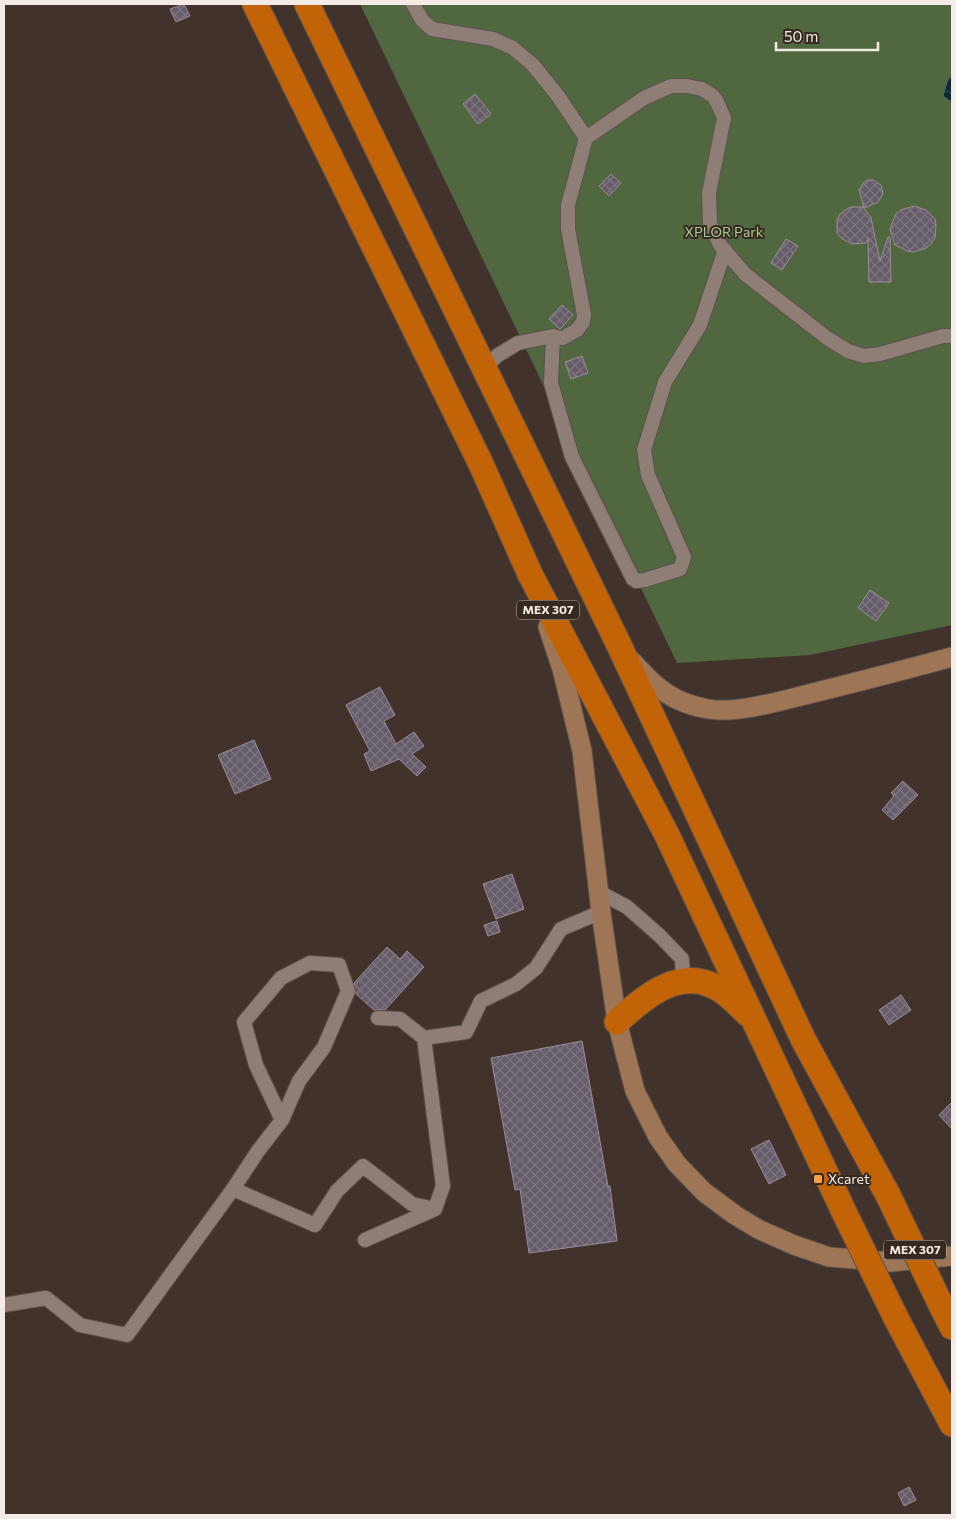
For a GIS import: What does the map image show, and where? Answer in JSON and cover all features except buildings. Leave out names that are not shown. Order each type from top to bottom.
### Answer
[{"type":"highway","name":"MEX 307","points":[[255,4],[481,464],[530,574],[667,835],[845,1214],[896,1318],[952,1424]]},
{"type":"highway","name":"MEX 307","points":[[307,4],[619,645],[804,1039],[888,1195],[952,1327]]},
{"type":"highway","points":[[616,1022],[652,992],[668,984],[683,981],[698,982],[717,988],[754,1019]]},
{"type":"main road","points":[[530,574],[562,669],[582,751],[616,1022],[635,1091],[658,1137],[677,1164],[704,1192],[758,1230],[829,1257],[890,1262],[952,1256]]},
{"type":"main road","points":[[619,645],[649,680],[664,693],[689,704],[710,709],[749,708],[952,657]]},
{"type":"street","points":[[413,4],[422,20],[432,29],[493,39],[512,48],[532,65],[552,88],[586,138]]},
{"type":"street","points":[[483,369],[498,355],[518,343],[553,336],[563,338],[577,330],[583,322],[584,315],[568,229],[568,205],[586,138],[644,98],[672,86],[687,86],[702,90],[713,96],[724,118],[709,193],[710,224],[720,245],[745,274],[827,338],[848,350],[864,356],[880,354],[943,336],[952,336]]},
{"type":"street","points":[[553,336],[552,383],[572,457],[633,579],[636,581],[645,580],[680,569],[684,557],[648,475],[644,450],[666,382],[700,325],[725,250]]},
{"type":"street","points":[[599,892],[627,907],[660,936],[682,959],[683,981]]},
{"type":"street","points":[[424,1038],[466,1032],[481,1001],[516,984],[536,968],[561,930],[601,912]]},
{"type":"street","points":[[4,1305],[46,1298],[80,1325],[126,1335],[234,1189],[258,1151],[282,1120],[299,1081],[324,1047],[348,992],[339,965],[310,963],[281,978],[244,1022],[256,1064],[282,1120]]},
{"type":"street","points":[[365,1240],[435,1208],[443,1186],[424,1038],[400,1019],[378,1018]]},
{"type":"street","points":[[234,1189],[315,1225],[337,1191],[363,1166],[412,1204],[435,1208]]},
{"type":"green space","name":"XPLOR Park","points":[[360,4],[952,4],[952,625],[810,655],[677,663]]},
{"type":"water","points":[[952,74],[952,102],[943,96],[947,82]]},
{"type":"place","name":"Xcaret","points":[[818,1179]]}]
